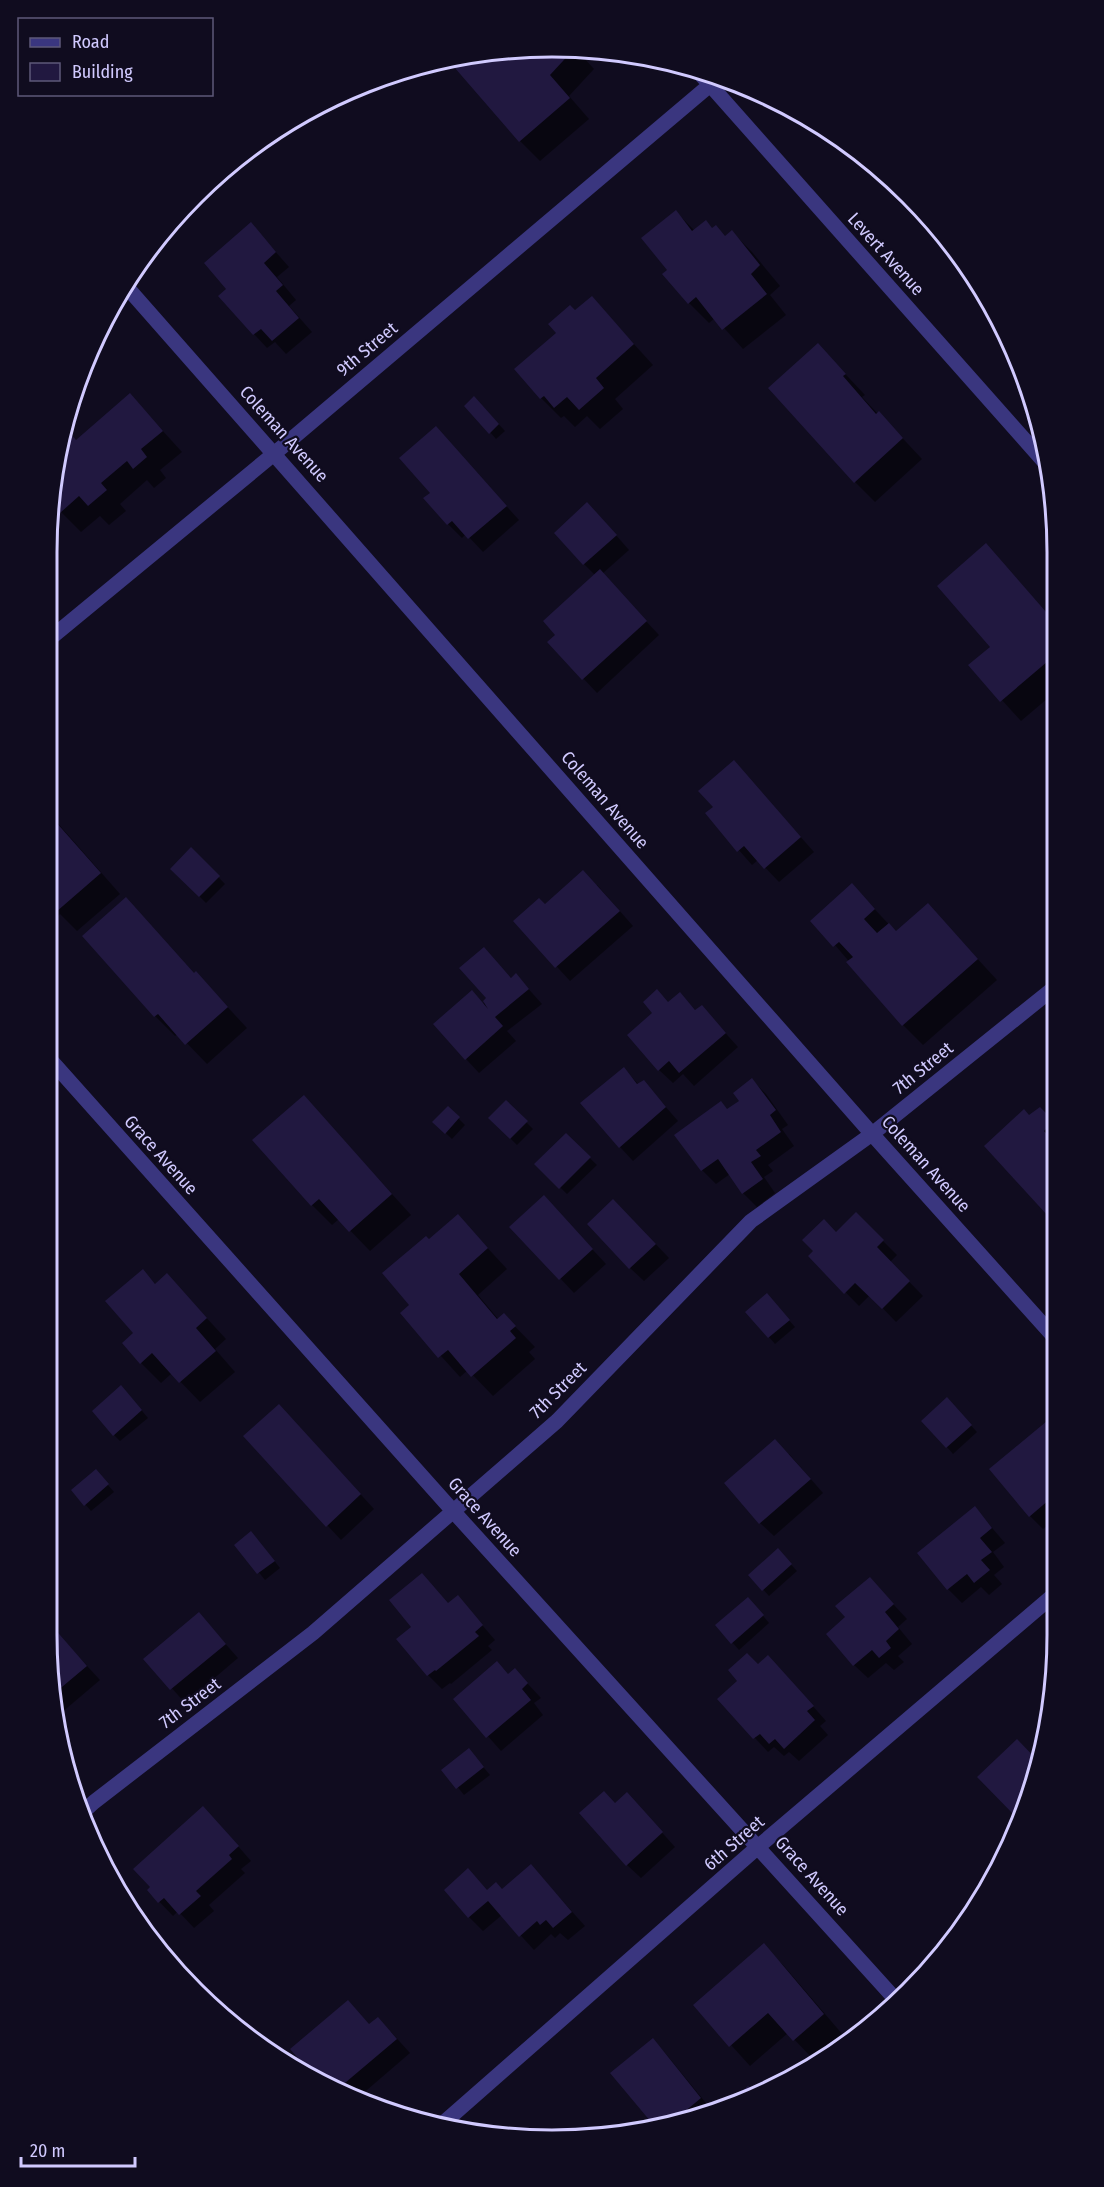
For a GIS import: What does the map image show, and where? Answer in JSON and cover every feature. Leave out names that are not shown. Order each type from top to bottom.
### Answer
[{"type":"street","name":"9th Street","points":[[57,633],[275,453],[710,84]]},
{"type":"street","name":"Levert Avenue","points":[[710,84],[1037,453]]},
{"type":"street","name":"Coleman Avenue","points":[[131,292],[872,1134],[1047,1329]]},
{"type":"street","name":"7th Street","points":[[88,1807],[314,1634],[556,1421],[751,1221],[872,1134],[1047,993]]},
{"type":"street","name":"Grace Avenue","points":[[57,1067],[453,1511],[891,1995]]},
{"type":"street","name":"6th Street","points":[[449,2119],[759,1846],[1047,1601]]},
{"type":"building","points":[[566,57],[550,75],[570,98],[519,142],[454,67],[520,58]]},
{"type":"building","points":[[676,210],[692,231],[706,220],[712,228],[716,225],[725,236],[732,230],[760,265],[751,274],[767,294],[722,330],[696,297],[688,304],[662,274],[667,270],[641,238]]},
{"type":"building","points":[[251,222],[276,252],[264,263],[283,285],[276,291],[299,318],[272,341],[261,329],[253,335],[218,296],[226,289],[204,263]]},
{"type":"building","points":[[592,296],[634,344],[596,378],[604,388],[579,410],[567,397],[554,408],[544,396],[540,399],[514,369],[556,333],[548,324],[570,305],[575,310]]},
{"type":"building","points":[[818,343],[846,374],[843,376],[876,414],[879,411],[903,438],[854,483],[768,388]]},
{"type":"building","points":[[130,393],[163,431],[141,449],[147,457],[133,469],[127,461],[101,483],[107,490],[88,506],[79,496],[60,513],[61,487],[72,435],[76,440]]},
{"type":"building","points":[[474,396],[499,424],[489,434],[464,406]]},
{"type":"building","points":[[436,426],[507,506],[468,539],[452,521],[447,525],[423,498],[430,493],[399,458]]},
{"type":"building","points":[[587,502],[617,535],[583,565],[554,533]]},
{"type":"building","points":[[986,543],[1047,613],[1047,662],[1000,702],[968,665],[990,647],[937,586]]},
{"type":"building","points":[[600,569],[647,621],[582,680],[547,642],[555,635],[543,621]]},
{"type":"building","points":[[734,760],[801,837],[764,869],[744,846],[737,852],[705,813],[713,807],[698,791]]},
{"type":"building","points":[[57,823],[101,873],[57,911]]},
{"type":"building","points":[[191,847],[220,876],[199,897],[170,869]]},
{"type":"building","points":[[583,870],[620,911],[555,968],[513,921],[539,898],[545,904]]},
{"type":"building","points":[[852,883],[875,909],[864,919],[877,933],[889,923],[896,931],[928,903],[978,959],[902,1026],[846,962],[853,957],[839,942],[833,947],[810,921]]},
{"type":"building","points":[[126,897],[194,973],[196,971],[228,1007],[185,1045],[158,1014],[154,1017],[82,936]]},
{"type":"building","points":[[484,947],[511,978],[516,973],[529,989],[495,1017],[503,1026],[465,1060],[433,1024],[472,990],[488,1009],[483,1001],[486,998],[459,968]]},
{"type":"building","points":[[657,989],[668,1002],[680,992],[695,1010],[702,1005],[726,1033],[679,1073],[669,1061],[658,1071],[627,1035],[652,1013],[643,1002]]},
{"type":"building","points":[[624,1067],[637,1084],[644,1080],[666,1107],[619,1148],[580,1103]]},
{"type":"building","points":[[752,1078],[776,1110],[770,1115],[781,1132],[756,1150],[761,1156],[751,1162],[763,1179],[742,1194],[718,1159],[701,1171],[674,1135],[721,1101],[727,1109],[739,1101],[733,1093]]},
{"type":"building","points":[[304,1095],[392,1194],[349,1232],[319,1199],[311,1206],[252,1140]]},
{"type":"building","points":[[506,1100],[528,1121],[510,1139],[488,1118]]},
{"type":"building","points":[[448,1106],[460,1117],[445,1134],[432,1122]]},
{"type":"building","points":[[1040,1107],[1047,1114],[1047,1128],[1044,1131],[1047,1134],[1047,1215],[984,1146],[1024,1109],[1029,1115]]},
{"type":"building","points":[[566,1133],[591,1157],[559,1189],[534,1164]]},
{"type":"building","points":[[544,1195],[593,1249],[559,1280],[509,1227]]},
{"type":"building","points":[[613,1199],[656,1244],[629,1269],[587,1224]]},
{"type":"building","points":[[856,1212],[884,1240],[877,1247],[910,1281],[882,1309],[855,1283],[844,1294],[808,1256],[813,1251],[802,1240],[824,1219],[836,1232]]},
{"type":"building","points":[[458,1214],[488,1248],[459,1274],[497,1319],[504,1313],[516,1326],[510,1331],[516,1338],[471,1377],[448,1350],[438,1358],[400,1313],[409,1305],[382,1273],[426,1236],[429,1239]]},
{"type":"building","points":[[143,1269],[155,1284],[167,1273],[207,1318],[196,1328],[216,1351],[179,1383],[152,1353],[140,1364],[122,1343],[133,1333],[105,1301]]},
{"type":"building","points":[[767,1293],[790,1320],[768,1338],[745,1312]]},
{"type":"building","points":[[121,1385],[142,1410],[113,1436],[92,1411]]},
{"type":"building","points":[[947,1397],[972,1425],[946,1448],[921,1421]]},
{"type":"building","points":[[279,1404],[361,1494],[326,1527],[243,1436]]},
{"type":"building","points":[[1047,1421],[1047,1502],[1029,1517],[989,1469]]},
{"type":"building","points":[[775,1439],[811,1479],[759,1524],[724,1483]]},
{"type":"building","points":[[96,1469],[109,1484],[84,1506],[71,1490]]},
{"type":"building","points":[[975,1506],[992,1528],[980,1538],[992,1552],[981,1560],[990,1570],[974,1583],[967,1574],[947,1590],[917,1553]]},
{"type":"building","points":[[251,1531],[275,1561],[257,1574],[234,1545]]},
{"type":"building","points":[[778,1548],[792,1564],[762,1591],[748,1575]]},
{"type":"building","points":[[422,1573],[448,1603],[458,1595],[483,1625],[475,1632],[479,1636],[427,1676],[396,1639],[411,1627],[389,1600]]},
{"type":"building","points":[[870,1577],[894,1604],[885,1612],[899,1629],[886,1641],[891,1648],[879,1658],[872,1650],[853,1666],[826,1634],[845,1617],[835,1606]]},
{"type":"building","points":[[748,1597],[764,1615],[731,1644],[715,1625]]},
{"type":"building","points":[[199,1612],[226,1644],[170,1690],[143,1659]]},
{"type":"building","points":[[57,1632],[87,1666],[60,1689]]},
{"type":"building","points":[[747,1653],[758,1664],[768,1655],[814,1706],[807,1711],[815,1720],[784,1749],[775,1739],[769,1744],[760,1734],[753,1739],[717,1699],[737,1681],[728,1670]]},
{"type":"building","points":[[497,1661],[508,1674],[515,1668],[528,1683],[522,1689],[531,1700],[486,1738],[453,1699]]},
{"type":"building","points":[[1017,1739],[1032,1755],[1013,1814],[977,1777]]},
{"type":"building","points":[[469,1748],[484,1767],[456,1789],[441,1770]]},
{"type":"building","points":[[604,1791],[615,1803],[627,1792],[663,1832],[626,1866],[579,1813]]},
{"type":"building","points":[[203,1806],[239,1846],[229,1855],[232,1859],[196,1891],[201,1896],[179,1915],[164,1898],[158,1903],[147,1890],[150,1887],[133,1869]]},
{"type":"building","points":[[531,1864],[572,1912],[553,1928],[546,1920],[540,1925],[537,1921],[519,1937],[488,1901],[468,1918],[444,1890],[468,1868],[487,1890],[496,1882],[502,1889]]},
{"type":"building","points":[[764,1943],[824,2014],[793,2041],[768,2013],[729,2047],[693,2005]]},
{"type":"building","points":[[348,2000],[369,2024],[378,2017],[397,2039],[344,2084],[302,2063],[290,2049]]},
{"type":"building","points":[[653,2038],[701,2098],[685,2112],[649,2120],[610,2073]]}]
